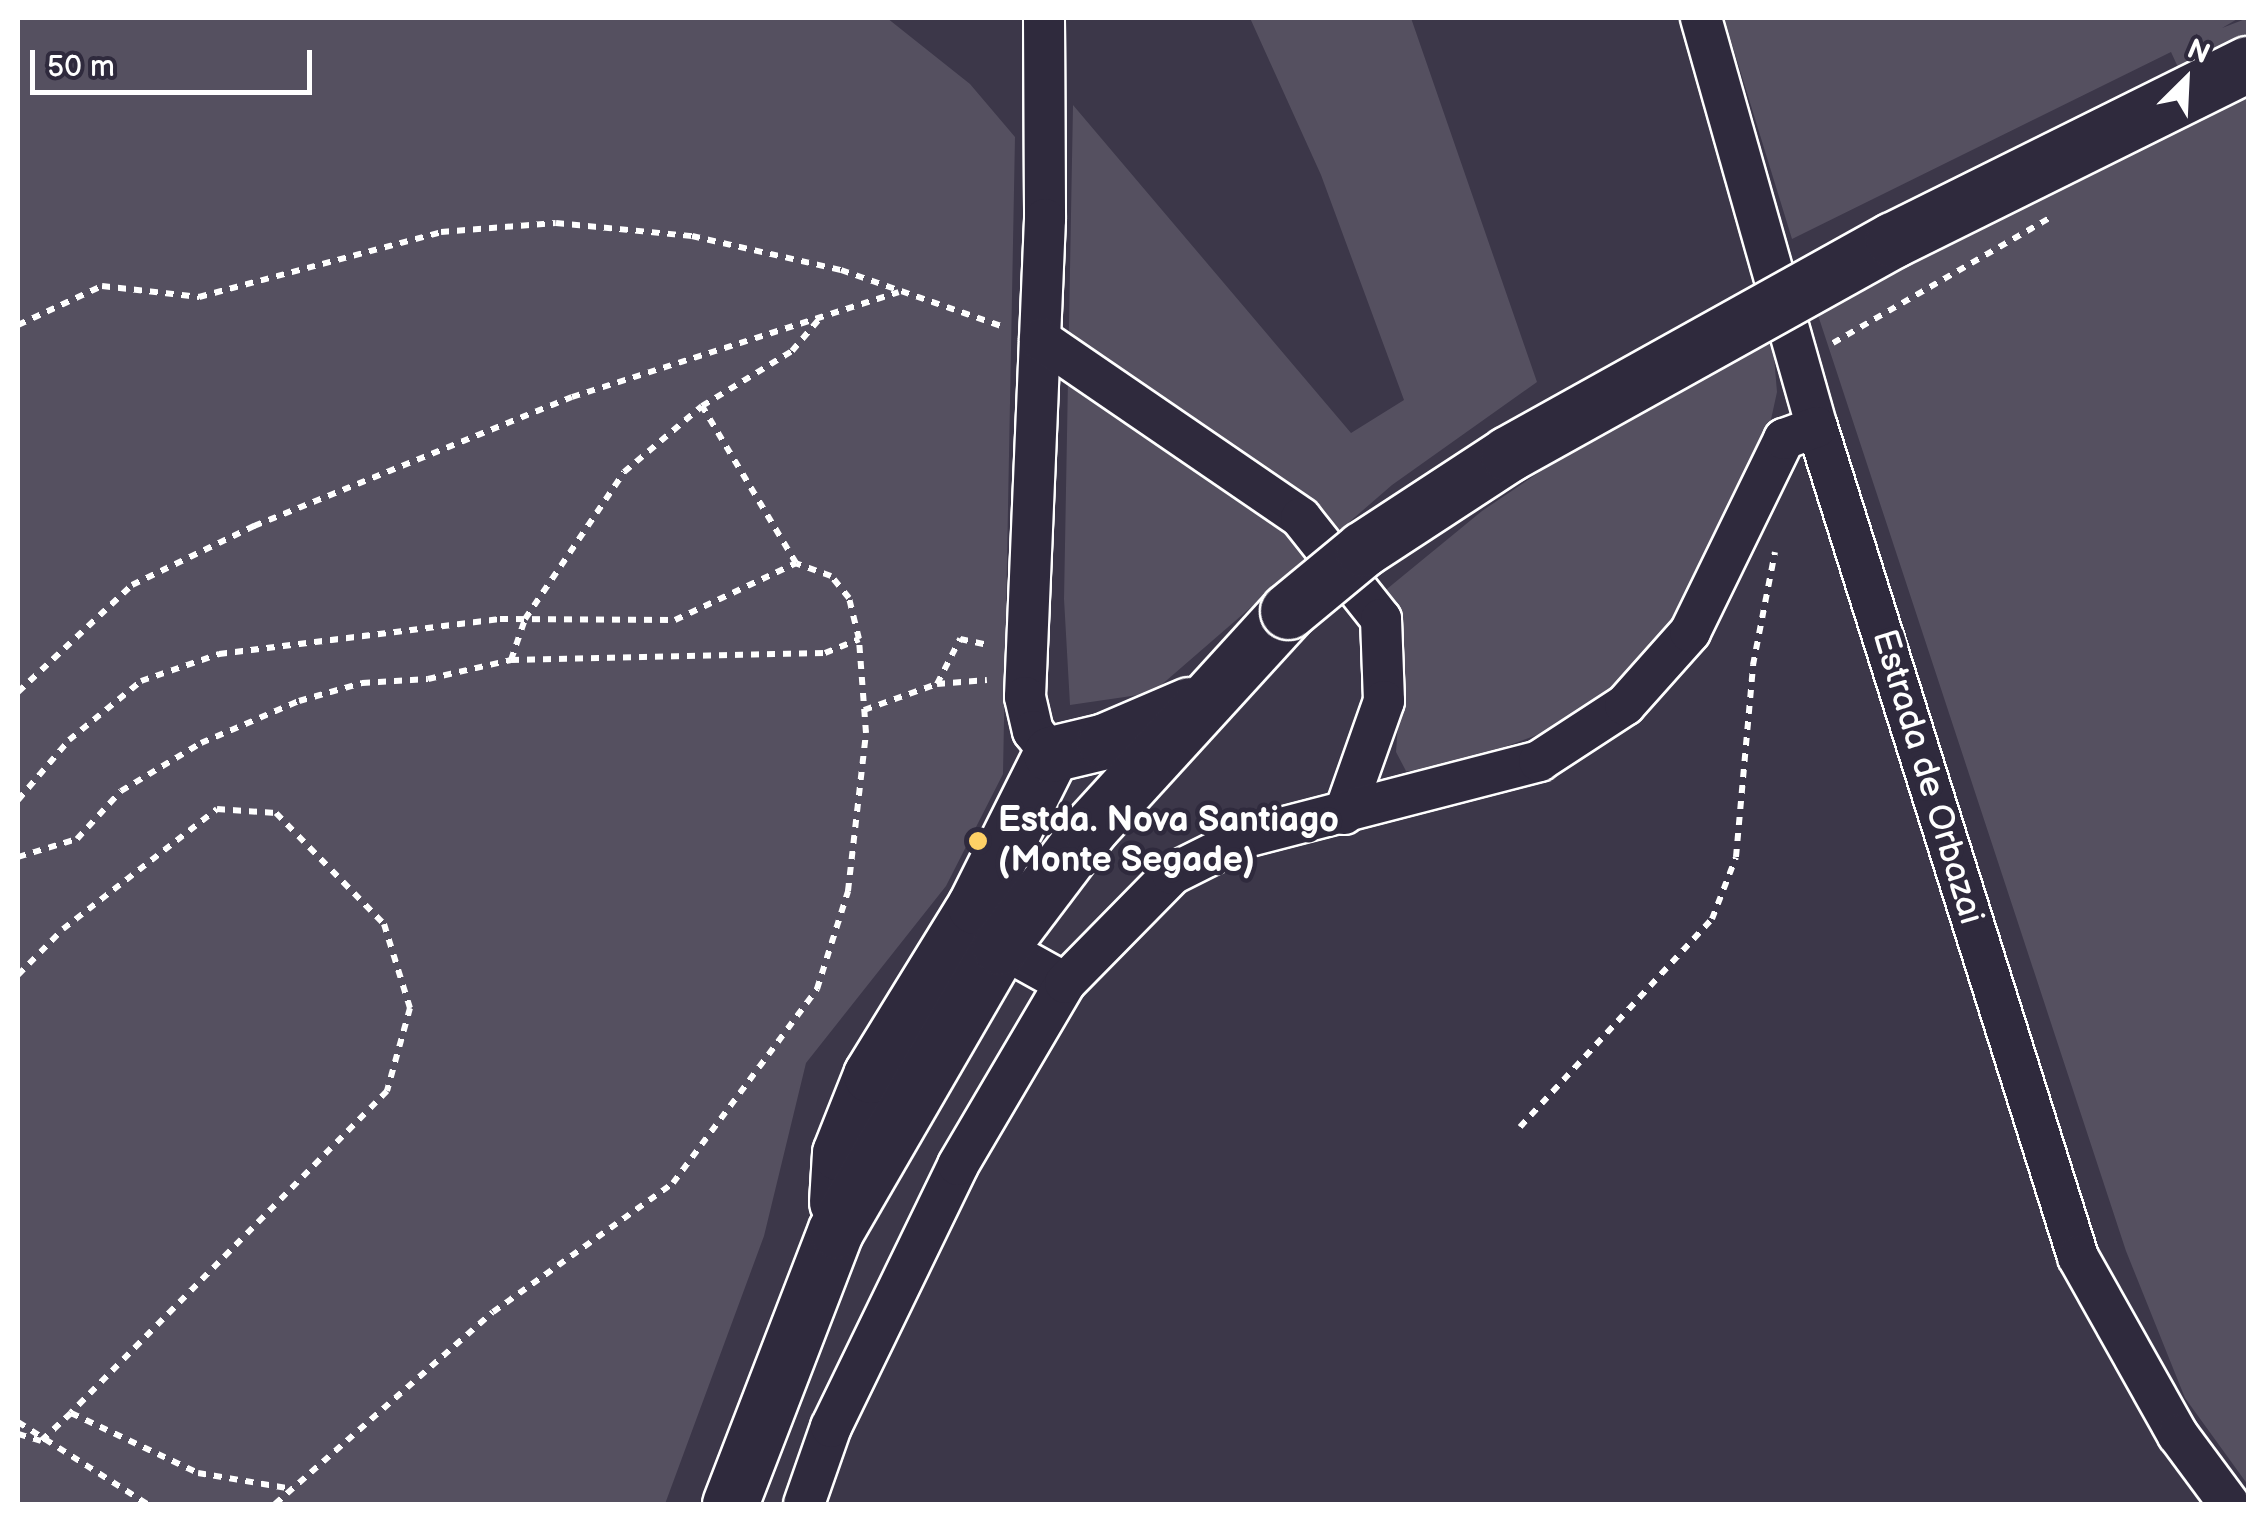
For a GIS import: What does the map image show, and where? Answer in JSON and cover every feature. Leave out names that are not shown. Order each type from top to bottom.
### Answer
[{"type":"highway","points":[[730,1504],[769,1393],[836,1230],[1000,948],[1090,828],[1204,698],[1288,611],[1362,549],[1508,454],[1893,240],[2248,64]]},
{"type":"highway","points":[[836,1230],[840,1153],[870,1075],[976,906],[1051,754],[1106,741],[1204,698]]},
{"type":"street","points":[[1044,18],[1040,339],[1024,652],[1025,697],[1033,731],[1051,754]]},
{"type":"street","name":"Estrada de Orbazai","points":[[1701,18],[1817,427],[2078,1256],[2178,1436],[2228,1504]]},
{"type":"street","points":[[1040,339],[1301,518],[1381,618],[1384,701],[1344,814]]},
{"type":"street","points":[[804,1504],[832,1427],[958,1165],[1065,983],[1172,874],[1246,837],[1539,761],[1626,705],[1690,632],[1784,440],[1817,427]]},
{"type":"street","points":[[1000,948],[1065,983]]},
{"type":"street","points":[[769,1393],[832,1427]]},
{"type":"path","points":[[1798,360],[2060,212]]},
{"type":"path","points":[[18,326],[102,286],[199,297],[441,232],[556,223],[692,236],[901,291],[1040,339]]},
{"type":"path","points":[[18,692],[132,585],[254,526],[572,397],[901,291]]},
{"type":"path","points":[[511,660],[525,619],[624,472],[702,406],[792,352],[820,317]]},
{"type":"path","points":[[275,1504],[287,1488],[493,1312],[673,1183],[817,989],[848,891],[864,710],[859,639],[848,598],[831,576],[796,564],[702,406]]},
{"type":"path","points":[[1520,1127],[1712,919],[1736,857],[1753,664],[1780,497],[1764,483]]},
{"type":"path","points":[[18,800],[68,740],[141,681],[219,654],[525,619],[676,620],[796,564]]},
{"type":"path","points":[[18,857],[77,839],[121,791],[201,743],[299,700],[362,682],[428,679],[511,660],[825,653],[859,639]]},
{"type":"path","points":[[937,684],[960,639],[1024,652]]},
{"type":"path","points":[[864,710],[937,684],[981,677],[1025,697]]},
{"type":"path","points":[[18,975],[63,929],[218,809],[276,813],[384,924],[410,1008],[387,1091],[41,1441]]},
{"type":"path","points":[[71,1413],[198,1474],[287,1488]]},
{"type":"path","points":[[18,1422],[41,1441],[147,1504]]},
{"type":"path","points":[[18,1434],[41,1441]]},
{"type":"shaded area","points":[[18,18],[887,18],[970,84],[1015,137],[1003,774],[946,886],[806,1063],[764,1236],[665,1504],[18,1504]]},
{"type":"shaded area","points":[[1250,18],[1411,18],[1537,382],[1392,485],[1152,693],[1070,705],[1064,599],[1073,105],[1351,433],[1404,400],[1321,175]]},
{"type":"shaded area","points":[[1724,18],[2239,18],[2222,28],[2248,18],[2248,1485],[2185,1398],[2126,1251],[1815,306],[2199,113],[2171,52],[1792,239]]},
{"type":"shaded area","points":[[1772,333],[1777,392],[1765,447],[1669,637],[1580,719],[1442,770],[1406,771],[1396,752],[1402,669],[1382,593],[1482,511],[1621,417]]},
{"type":"place","name":"Estda. Nova Santiago (Monte Segade)","points":[[978,841]]}]
